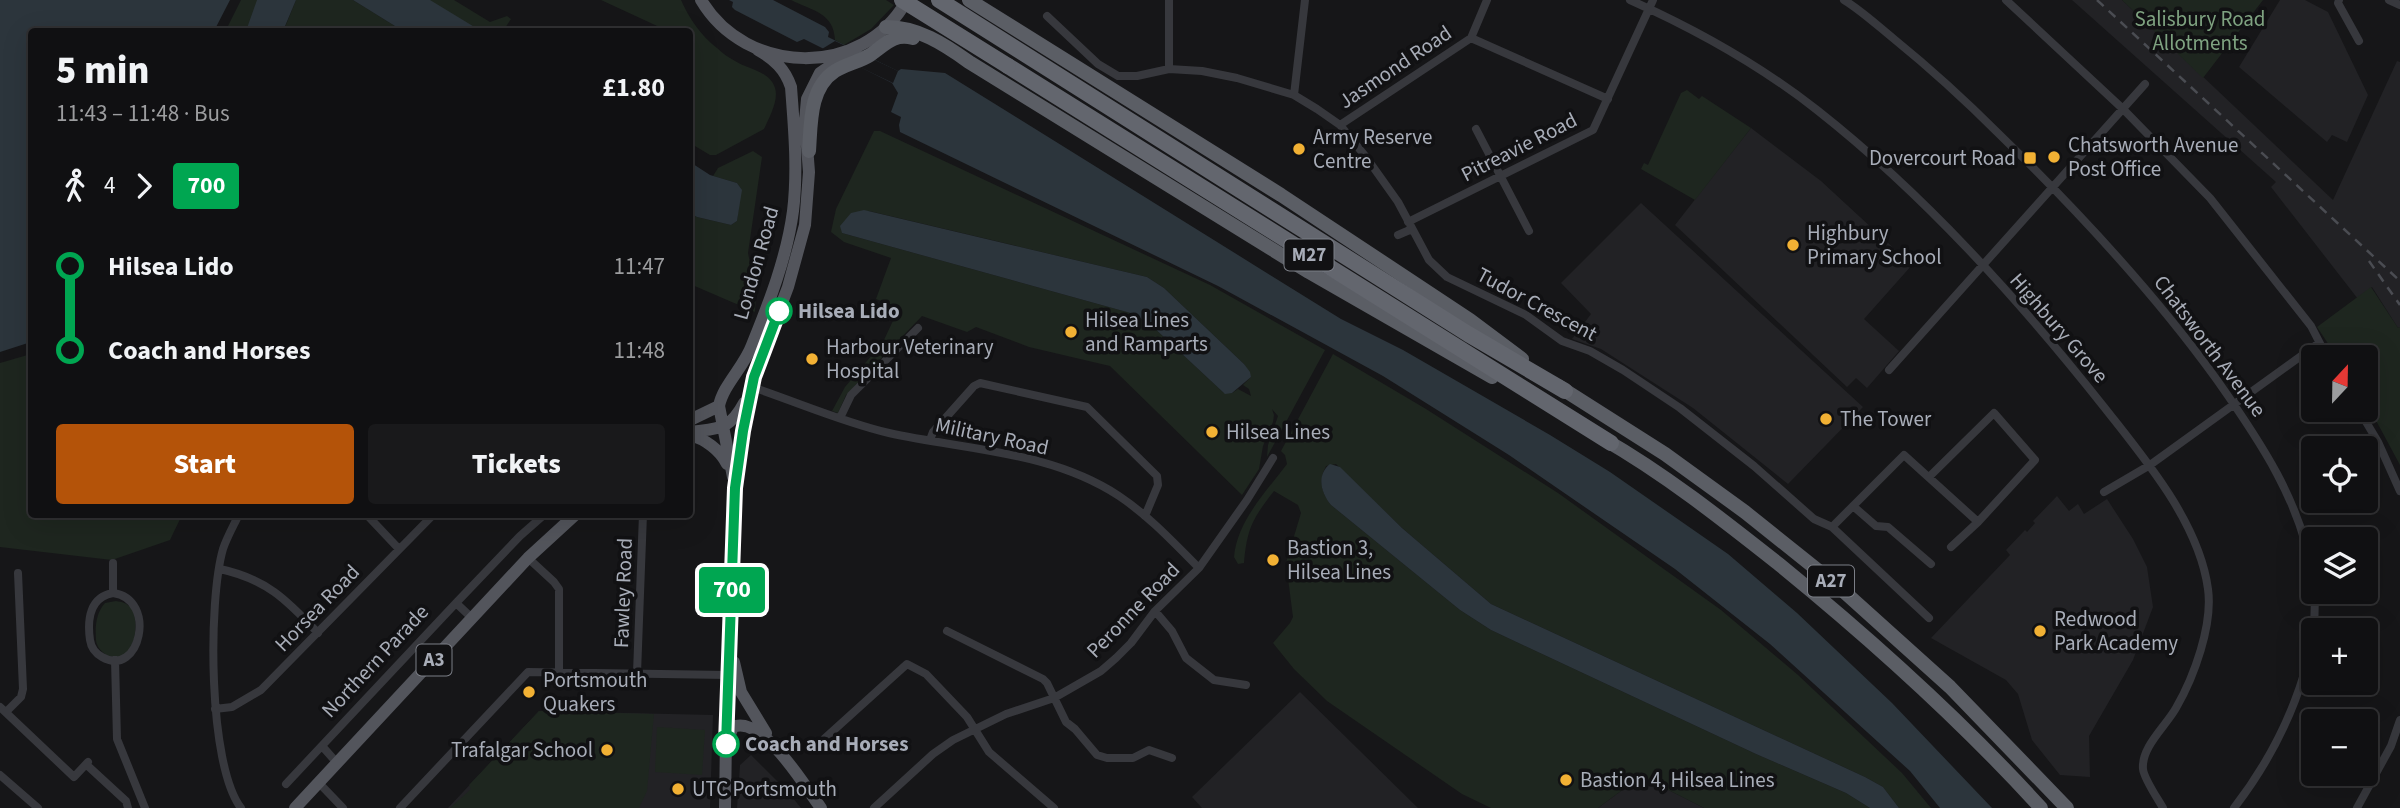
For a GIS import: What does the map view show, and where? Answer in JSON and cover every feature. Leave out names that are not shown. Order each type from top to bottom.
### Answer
[{"type":"highway","name":"M27","points":[[902,0],[1611,443]]},
{"type":"highway","name":"M27","points":[[939,0],[1468,334],[1564,391]]},
{"type":"highway","points":[[969,0],[1292,202],[1470,320],[1564,391]]},
{"type":"highway","points":[[886,27],[911,30],[946,46],[1309,272],[1611,443]]},
{"type":"highway","points":[[809,151],[811,118],[817,93],[835,62],[873,53],[890,40],[908,37],[969,62]]},
{"type":"highway","name":"A27","points":[[1564,391],[1665,454],[1745,512],[1840,588],[1950,687],[2067,808]]},
{"type":"highway","name":"A27","points":[[1611,443],[1733,527],[1825,602],[1929,693],[2041,808]]},
{"type":"main road","points":[[701,0],[719,24],[737,39],[758,50],[797,59],[835,62],[886,27],[907,0]]},
{"type":"main road","name":"London Road","points":[[735,488],[719,406],[721,397],[742,368],[752,347],[782,259],[793,210],[795,173],[791,87],[777,63],[758,50]]},
{"type":"main road","name":"London Road","points":[[725,808],[735,488],[753,382],[801,246],[807,202],[809,151]]},
{"type":"main road","points":[[693,433],[728,425],[737,415],[753,382]]},
{"type":"main road","points":[[693,419],[719,406]]},
{"type":"main road","name":"London Road","points":[[693,434],[722,455],[729,466],[735,488]]},
{"type":"main road","name":"Northern Parade","points":[[295,808],[528,558],[572,518]]},
{"type":"main road","name":"London Road","points":[[731,633],[741,692],[750,711],[821,808]]},
{"type":"main road","points":[[727,745],[731,730],[740,724],[752,727],[774,745]]},
{"type":"street","points":[[1169,0],[1169,69]]},
{"type":"street","points":[[1294,95],[1305,0]]},
{"type":"street","name":"Jasmond Road","points":[[1340,125],[1471,38],[1487,0]]},
{"type":"street","name":"Highbury Grove","points":[[1630,0],[1651,4],[1721,46],[1815,109],[1886,167],[1982,265],[2074,370],[2150,465],[2198,549],[2209,591],[2205,637],[2192,676],[2175,709],[2146,753],[2143,770],[2163,808]]},
{"type":"street","name":"Chatsworth Avenue","points":[[1844,0],[1943,79],[2053,187],[2141,283],[2189,342],[2234,404],[2287,490],[2303,530],[2313,580],[2313,629],[2306,669],[2294,706],[2276,745],[2234,808]]},
{"type":"street","points":[[2006,0],[2123,109],[2210,198],[2311,326],[2319,343],[2150,465],[2104,492]]},
{"type":"street","points":[[2339,0],[2338,3],[2359,41]]},
{"type":"street","points":[[2389,0],[2400,5]]},
{"type":"street","name":"Pitreavie Road","points":[[1410,225],[1593,130],[1651,4]]},
{"type":"street","name":"Tudor Crescent","points":[[1047,16],[1098,64],[1118,76],[1137,76],[1169,69],[1202,71],[1237,78],[1294,95],[1340,125],[1398,202],[1429,260],[1447,277],[1526,315],[1562,341],[1590,351],[1680,408],[1754,466],[1814,519],[1832,527],[1929,618]]},
{"type":"street","points":[[1471,38],[1608,99]]},
{"type":"street","points":[[1889,370],[2145,85]]},
{"type":"street","points":[[1476,129],[1530,231]]},
{"type":"street","points":[[1398,235],[1410,225]]},
{"type":"street","points":[[841,418],[851,395],[918,328]]},
{"type":"street","name":"Military Road","points":[[753,382],[877,430],[1005,454],[1058,467],[1105,488],[1145,516],[1199,568]]},
{"type":"street","points":[[930,440],[933,432],[974,386],[980,383],[1087,407],[1158,478],[1145,516]]},
{"type":"street","points":[[1928,477],[1993,413],[2035,460],[1951,547]]},
{"type":"street","points":[[2366,422],[2400,491]]},
{"type":"street","points":[[1832,527],[1904,456],[1978,522]]},
{"type":"street","name":"Peronne Road","points":[[874,808],[933,754],[975,728],[1054,698],[1116,658],[1155,611],[1199,568],[1248,500],[1273,458]]},
{"type":"street","points":[[1853,506],[1876,526],[1888,527],[1931,564]]},
{"type":"street","points":[[237,518],[223,548],[214,643],[215,709],[221,750],[232,792],[241,808]]},
{"type":"street","points":[[370,518],[399,549]]},
{"type":"street","name":"Horsea Road","points":[[215,709],[232,707],[253,696],[430,518]]},
{"type":"street","name":"Northern Parade","points":[[286,784],[520,536],[540,518]]},
{"type":"street","name":"Fawley Road","points":[[637,673],[643,518]]},
{"type":"street","points":[[528,558],[559,589],[559,672]]},
{"type":"street","points":[[113,563],[113,593]]},
{"type":"street","points":[[220,569],[247,576],[270,587],[318,633]]},
{"type":"street","points":[[18,573],[23,689],[21,697],[3,709],[74,777],[88,764],[126,801],[128,808]]},
{"type":"street","points":[[113,593],[130,600],[138,617],[136,647],[126,657],[115,660],[97,654],[91,645],[90,636],[93,605],[101,597],[113,593]]},
{"type":"street","name":"Northern Parade","points":[[456,603],[473,619]]},
{"type":"street","points":[[1155,611],[1172,631],[1186,658],[1195,666],[1214,680],[1246,685]]},
{"type":"street","points":[[947,631],[1043,679],[1066,722],[1097,755],[1107,758],[1133,758],[1149,750],[1172,758]]},
{"type":"street","points":[[115,660],[117,739],[145,808]]},
{"type":"street","points":[[824,739],[907,664],[926,674],[975,728],[989,752],[1054,808]]},
{"type":"street","points":[[400,808],[528,672],[728,675]]},
{"type":"street","points":[[2357,808],[2391,746],[2400,720]]},
{"type":"street","name":"Northern Parade","points":[[322,746],[337,763]]},
{"type":"street","points":[[0,775],[38,808]]},
{"type":"street","points":[[319,783],[343,808]]},
{"type":"shaded area","points":[[0,0],[230,0],[216,28],[28,28],[28,343],[0,352]]},
{"type":"shaded area","points":[[257,0],[296,0],[284,28],[247,28]]},
{"type":"shaded area","points":[[353,0],[430,0],[476,28],[398,28]]},
{"type":"shaded area","points":[[729,0],[773,0],[825,27],[829,32],[828,37],[898,71],[901,69],[945,73],[1341,319],[1403,350],[1610,472],[1728,554],[1797,613],[1892,703],[1992,808],[1940,808],[1910,771],[1770,644],[1675,569],[1509,455],[1383,376],[1218,286],[900,132],[901,117],[891,112],[898,93],[892,83],[804,39],[797,42],[735,10],[732,7],[733,2]]},
{"type":"shaded area","points":[[2072,0],[2122,0],[2333,200],[2397,61],[2400,62],[2400,327],[2398,328],[2372,287],[2358,299],[2271,187],[2276,182]]},
{"type":"shaded area","points":[[2280,0],[2305,0],[2328,12],[2368,95],[2347,142],[2332,135],[2327,142],[2239,67]]},
{"type":"shaded area","name":"Highbury Primary School","points":[[1751,128],[1821,181],[1912,265],[1864,319],[1899,351],[1867,388],[1856,378],[1847,387],[1675,225]]},
{"type":"shaded area","points":[[693,164],[710,175],[737,183],[742,190],[737,221],[731,225],[693,215]]},
{"type":"shaded area","points":[[1641,203],[1863,407],[1788,484],[1693,408],[1601,349],[1572,339],[1591,314],[1561,283]]},
{"type":"shaded area","points":[[864,210],[1147,277],[1164,288],[1244,364],[1251,377],[1232,393],[1225,394],[1152,326],[1134,314],[842,233],[840,226],[851,213]]},
{"type":"shaded area","points":[[1330,464],[1340,467],[1402,528],[1491,604],[1865,777],[1883,787],[1899,808],[1870,808],[1846,793],[1756,754],[1491,630],[1460,610],[1331,505],[1322,484],[1323,473]]},
{"type":"shaded area","name":"Redwood Park Academy","points":[[2057,496],[2069,511],[2078,504],[2084,514],[2107,499],[2133,539],[2147,567],[2153,607],[2133,660],[2089,736],[2090,777],[2060,775],[2032,740],[2018,694],[2006,680],[1931,638],[2010,555],[2006,550],[2025,530],[2027,532],[2035,523],[2033,521]]},
{"type":"shaded area","points":[[1300,692],[1418,808],[1202,808],[1192,797]]},
{"type":"shaded area","name":"Trafalgar School","points":[[539,711],[713,715],[710,808],[448,808]]},
{"type":"shaded area","points":[[751,755],[801,808],[737,808],[740,765]]},
{"type":"shaded area","points":[[1641,776],[1704,808],[1598,808]]},
{"type":"green space","points":[[241,0],[276,0],[263,28],[227,28]]},
{"type":"green space","points":[[296,0],[353,0],[398,28],[285,28]]},
{"type":"green space","points":[[422,0],[454,0],[490,22],[507,16],[511,19],[505,28],[471,28]]},
{"type":"green space","points":[[601,0],[681,0],[696,26],[711,43],[730,58],[763,74],[772,82],[776,98],[764,129],[716,155],[710,155],[693,145],[693,28],[662,28]]},
{"type":"green space","points":[[791,0],[886,0],[894,5],[871,29],[844,45],[835,40],[834,31],[826,18]]},
{"type":"green space","name":"Salisbury Road Allotments","points":[[2122,0],[2263,0],[2203,78]]},
{"type":"green space","points":[[1687,90],[1699,99],[1702,96],[1751,128],[1695,200],[1641,169],[1644,163],[1648,165],[1681,93]]},
{"type":"green space","points":[[874,131],[880,131],[1210,285],[1325,350],[1267,457],[1268,445],[1278,416],[1272,409],[1273,422],[1263,446],[1259,469],[1242,495],[1110,366],[1029,347],[976,327],[967,332],[922,316],[846,395],[838,413],[832,411],[845,387],[883,342],[899,308],[876,299],[891,258],[844,242],[831,232],[836,209]],"holes":[[[869,211],[1147,277],[1164,288],[1244,364],[1251,377],[1243,385],[1249,389],[1251,396],[1238,389],[1232,393],[1224,393],[1152,326],[1134,314],[842,233]]]},
{"type":"green space","points":[[753,151],[762,157],[748,253],[756,291],[755,312],[693,285],[693,215],[731,225],[737,221],[741,189],[737,183],[713,176],[718,168]]},
{"type":"green space","points":[[2371,287],[2398,328],[2400,327],[2400,465],[2377,422],[2378,345],[2329,345],[2317,327]]},
{"type":"green space","points":[[1333,354],[1558,493],[1721,610],[1798,675],[1902,773],[1931,808],[1899,808],[1883,787],[1865,777],[1491,604],[1402,528],[1336,464],[1326,466],[1322,477],[1323,491],[1331,505],[1460,610],[1491,630],[1756,754],[1846,793],[1870,808],[1704,808],[1641,776],[1598,808],[1491,808],[1462,794],[1327,701],[1294,669],[1273,643],[1293,617],[1286,563],[1301,513],[1298,505],[1274,491],[1252,524],[1244,563],[1238,564],[1234,557],[1236,544],[1247,519],[1287,464],[1281,451]]},
{"type":"green space","points":[[28,355],[28,518],[181,518],[170,540],[112,560],[0,547],[0,363]]},
{"type":"green space","points":[[116,601],[131,608],[136,625],[129,651],[116,658],[99,649],[96,630],[102,607],[105,603]]},
{"type":"green space","name":"Trafalgar School","points":[[539,711],[654,714],[647,791],[639,808],[450,808],[471,789],[469,785]]},
{"type":"green space","points":[[657,727],[705,730],[702,775],[655,772]]},
{"type":"pier","points":[[835,41],[898,71],[893,83],[822,49]]},
{"type":"railway","points":[[2097,0],[2400,281]]},
{"type":"railway","points":[[2369,261],[2400,305]]},
{"type":"bus line","name":"700","points":[[726,744],[735,488],[754,377],[779,311]]},
{"type":"place","name":"Army Reserve Centre","points":[[1299,149]]},
{"type":"place","name":"Chatsworth Avenue Post Office","points":[[2054,157]]},
{"type":"place","name":"Dovercourt Road","points":[[2030,158]]},
{"type":"place","name":"Highbury Primary School","points":[[1793,245]]},
{"type":"place","name":"Hilsea Lido","points":[[779,311]]},
{"type":"place","name":"Hilsea Lines and Ramparts","points":[[1071,332]]},
{"type":"place","name":"Harbour Veterinary Hospital","points":[[812,359]]},
{"type":"place","name":"The Tower","points":[[1826,419]]},
{"type":"place","name":"Hilsea Lines","points":[[1212,432]]},
{"type":"place","name":"Bastion 3, Hilsea Lines","points":[[1273,560]]},
{"type":"place","name":"Redwood Park Academy","points":[[2040,631]]},
{"type":"place","name":"Portsmouth Quakers","points":[[529,692]]},
{"type":"place","name":"Coach and Horses","points":[[726,744]]},
{"type":"place","name":"Trafalgar School","points":[[607,750]]},
{"type":"place","name":"Bastion 4, Hilsea Lines","points":[[1566,780]]},
{"type":"place","name":"UTC Portsmouth","points":[[678,789]]}]
